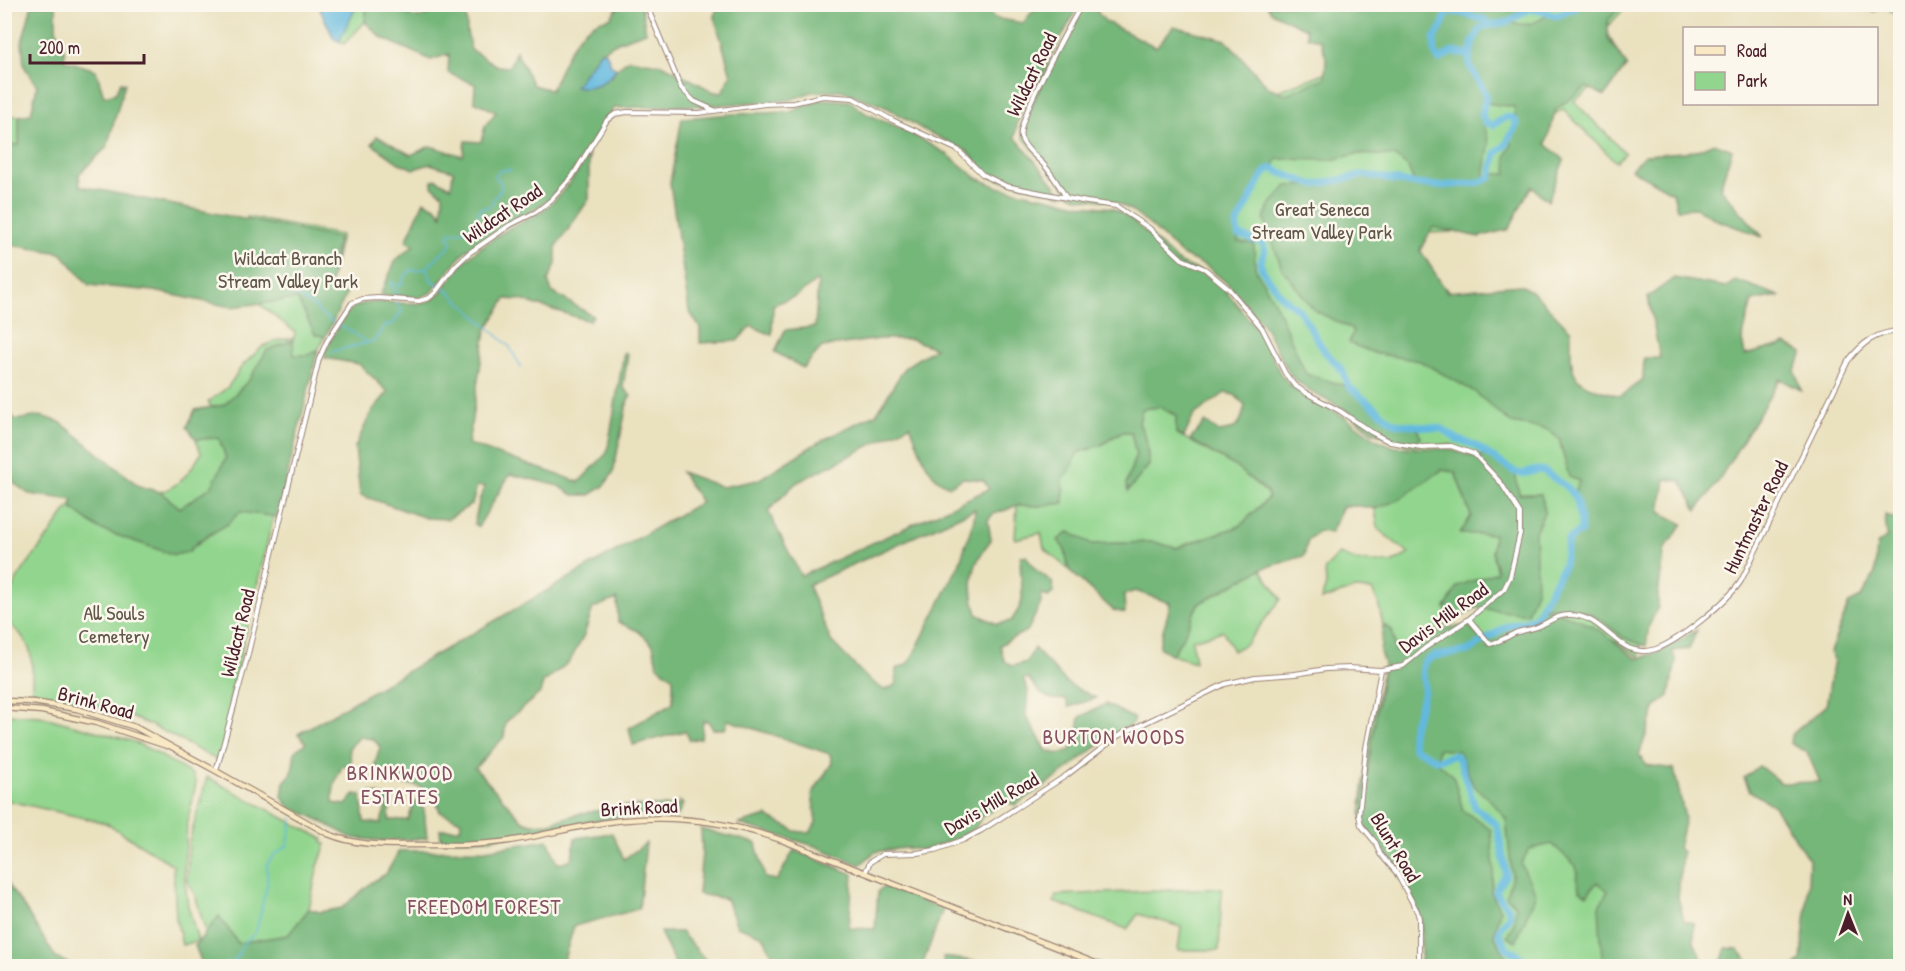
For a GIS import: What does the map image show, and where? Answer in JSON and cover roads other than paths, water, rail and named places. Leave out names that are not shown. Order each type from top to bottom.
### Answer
[{"type":"main road","name":"Brink Road","points":[[4,701],[33,702],[77,709],[135,727],[328,834],[354,843],[475,844],[508,841],[613,821],[680,820],[720,824],[760,833],[1103,966]]},
{"type":"main road","name":"Brink Road","points":[[4,708],[42,711],[97,723],[175,748]]},
{"type":"street","points":[[646,4],[686,96],[715,110]]},
{"type":"street","name":"Wildcat Road","points":[[1066,197],[1050,173],[1024,144],[1020,133],[1021,124],[1034,95],[1082,4]]},
{"type":"street","name":"Wildcat Road","points":[[216,771],[246,662],[313,381],[319,359],[337,325],[352,303],[363,299],[419,301],[429,298],[455,266],[469,253],[510,225],[536,212],[551,200],[572,177],[607,120],[615,114],[627,112],[699,113],[765,104],[794,103],[823,96],[836,95],[853,98],[892,120],[958,150],[982,174],[992,180],[1015,188],[1066,197]]},
{"type":"street","name":"Davis Mill Road","points":[[865,873],[870,862],[883,854],[927,852],[952,844],[982,830],[1060,780],[1118,736],[1225,684],[1255,677],[1295,674],[1338,667],[1381,670],[1408,663],[1425,648],[1469,619],[1504,590],[1510,577],[1521,526],[1520,513],[1501,483],[1480,459],[1466,450],[1451,447],[1421,447],[1390,442],[1306,393],[1294,385],[1285,373],[1262,328],[1229,288],[1205,269],[1182,259],[1149,228],[1124,209],[1109,204],[1066,197]]},
{"type":"street","name":"Huntmaster Road","points":[[1469,619],[1488,644],[1493,644],[1515,633],[1536,628],[1559,616],[1570,615],[1592,620],[1628,648],[1648,651],[1663,646],[1699,621],[1726,598],[1741,581],[1848,361],[1866,341],[1889,331],[1900,331]]},
{"type":"street","name":"Blunt Road","points":[[1381,670],[1366,748],[1359,815],[1361,825],[1396,873],[1417,911],[1419,966]]},
{"type":"water","points":[[318,5],[357,5],[339,41],[334,39]]},
{"type":"water","points":[[601,51],[606,52],[611,65],[616,69],[598,84],[587,87],[575,86]]},
{"type":"waterway","points":[[1534,966],[1507,948],[1499,934],[1510,915],[1509,909],[1496,893],[1506,873],[1497,825],[1475,807],[1459,759],[1454,755],[1437,760],[1414,748],[1412,733],[1423,696],[1425,661],[1435,656],[1468,651],[1507,626],[1535,618],[1564,565],[1568,540],[1581,531],[1574,495],[1544,471],[1538,470],[1522,474],[1515,472],[1474,445],[1457,439],[1442,429],[1394,423],[1349,387],[1342,370],[1325,352],[1299,310],[1281,296],[1263,271],[1260,263],[1265,251],[1263,243],[1238,235],[1237,224],[1263,175],[1267,170],[1273,168],[1314,185],[1365,175],[1440,186],[1477,183],[1490,178],[1496,153],[1505,146],[1517,124],[1514,119],[1508,117],[1493,125],[1485,122],[1482,115],[1486,95],[1469,60],[1473,41],[1481,28],[1508,22],[1529,9],[1556,16],[1576,8],[1578,4]]},
{"type":"waterway","points":[[1469,55],[1452,52],[1439,60],[1435,54],[1434,38],[1448,12],[1459,12],[1484,19],[1489,25]]},
{"type":"waterway","points":[[331,352],[374,341],[384,326],[393,324],[402,311],[398,304],[398,293],[391,286],[392,282],[398,286],[402,284],[404,277],[411,270],[424,269],[448,249],[452,241],[448,237],[450,233],[471,227],[477,220],[480,208],[491,206],[502,188],[495,176],[501,170],[511,170]]},
{"type":"waterway","points":[[425,268],[431,280],[447,290],[509,346],[521,367]]},
{"type":"waterway","points":[[280,288],[289,288],[294,296],[298,295],[318,309],[318,312],[366,342]]},
{"type":"waterway","points":[[227,966],[235,960],[244,943],[256,932],[267,885],[267,864],[275,854],[287,846],[293,818]]},
{"type":"district","name":"BURTON WOODS","points":[[1114,736]]},
{"type":"district","name":"BRINKWOOD ESTATES","points":[[400,784]]},
{"type":"district","name":"FREEDOM FOREST","points":[[485,906]]},
{"type":"park label","name":"Great Seneca Stream Valley Park","points":[[1322,220]]},
{"type":"park label","name":"Wildcat Branch Stream Valley Park","points":[[288,268]]},
{"type":"park label","name":"All Souls Cemetery","points":[[114,624]]}]
